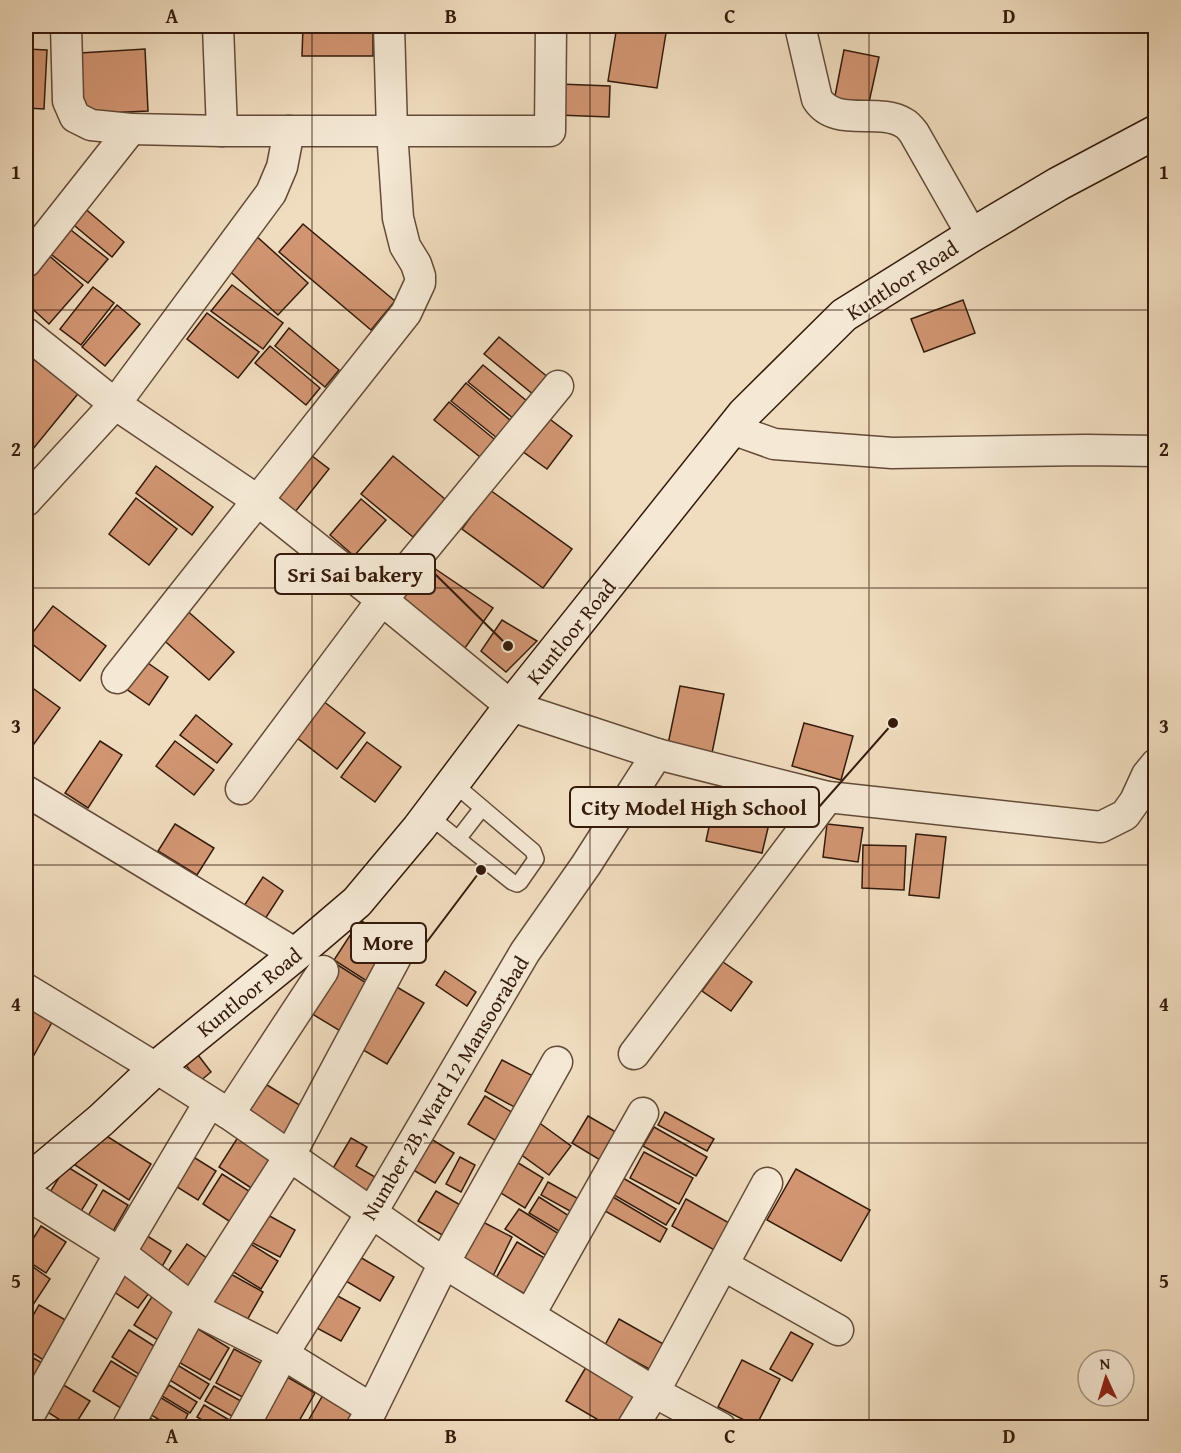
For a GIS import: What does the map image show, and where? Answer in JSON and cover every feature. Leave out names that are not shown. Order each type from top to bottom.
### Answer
[{"type":"street","points":[[66,26],[69,101],[75,117],[91,125],[131,129],[222,131],[550,131],[552,26]]},
{"type":"street","points":[[218,26],[222,131]]},
{"type":"street","points":[[117,678],[406,313],[420,283],[419,269],[405,246],[398,218],[392,131],[389,26]]},
{"type":"street","points":[[800,26],[820,104],[840,115],[889,117],[905,123],[914,133],[972,235]]},
{"type":"street","points":[[26,262],[131,129]]},
{"type":"street","name":"Kuntloor Road","points":[[26,1184],[101,1120],[156,1068],[357,902],[744,414],[844,315],[972,235],[1152,129]]},
{"type":"street","points":[[26,501],[114,404],[271,193],[282,166],[289,131]]},
{"type":"street","points":[[26,333],[114,404],[257,500],[512,706],[657,754],[828,797],[1101,827],[1125,815],[1155,764]]},
{"type":"street","points":[[241,789],[382,600],[558,386]]},
{"type":"street","points":[[732,429],[774,444],[892,453],[1155,451]]},
{"type":"street","name":"Number 2B, Ward 12 Mansoorabad","points":[[243,1428],[283,1354],[372,1212],[525,952],[586,865],[657,754]]},
{"type":"street","points":[[26,791],[296,954]]},
{"type":"street","points":[[634,1054],[828,797]]},
{"type":"street","points":[[127,1428],[192,1308],[289,1157],[403,944]]},
{"type":"street","points":[[26,1421],[120,1253],[218,1109],[323,971]]},
{"type":"street","points":[[26,989],[156,1068],[372,1212],[444,1263],[654,1392],[721,1428]]},
{"type":"street","points":[[26,1194],[120,1253],[192,1308],[283,1354],[366,1418],[444,1263],[557,1062]]},
{"type":"street","points":[[530,1314],[643,1113]]},
{"type":"street","points":[[632,1428],[654,1392],[767,1183]]},
{"type":"street","points":[[723,1265],[838,1330]]},
{"type":"lane","points":[[428,815],[512,882],[517,884],[520,882],[536,859],[533,851],[453,783]]},
{"type":"lane","points":[[459,839],[482,808]]},
{"type":"building","points":[[303,26],[373,26],[373,56],[302,56]]},
{"type":"building","points":[[617,26],[666,33],[657,88],[608,81]]},
{"type":"building","points":[[875,26],[895,26],[894,33],[874,30]]},
{"type":"building","points":[[26,49],[47,50],[44,109],[26,108]]},
{"type":"building","points":[[145,49],[148,111],[84,114],[80,53]]},
{"type":"building","points":[[844,50],[879,57],[868,107],[834,101]]},
{"type":"building","points":[[559,84],[610,86],[609,117],[558,115]]},
{"type":"building","points":[[82,206],[124,242],[112,257],[69,221]]},
{"type":"building","points":[[303,224],[395,301],[371,330],[279,252]]},
{"type":"building","points":[[67,227],[108,259],[88,283],[48,252]]},
{"type":"building","points":[[253,233],[308,283],[278,315],[223,265]]},
{"type":"building","points":[[46,253],[83,285],[49,324],[26,303],[26,275]]},
{"type":"building","points":[[232,285],[283,323],[263,349],[211,311]]},
{"type":"building","points":[[93,287],[114,303],[81,345],[60,329]]},
{"type":"building","points":[[963,300],[975,333],[924,352],[911,319]]},
{"type":"building","points":[[117,305],[140,324],[105,366],[82,347]]},
{"type":"building","points":[[207,313],[259,352],[238,378],[187,339]]},
{"type":"building","points":[[289,328],[339,370],[325,387],[275,346]]},
{"type":"building","points":[[499,337],[549,378],[534,395],[484,354]]},
{"type":"building","points":[[270,346],[320,388],[306,405],[255,363]]},
{"type":"building","points":[[35,353],[81,390],[33,449],[26,443],[26,365]]},
{"type":"building","points":[[483,365],[533,406],[519,423],[468,382]]},
{"type":"building","points":[[466,383],[516,425],[502,442],[451,401]]},
{"type":"building","points":[[449,402],[499,443],[485,461],[434,420]]},
{"type":"building","points":[[547,417],[572,436],[547,469],[522,451]]},
{"type":"building","points":[[303,449],[329,469],[295,512],[270,491]]},
{"type":"building","points":[[393,456],[445,499],[413,537],[361,494]]},
{"type":"building","points":[[156,466],[213,507],[192,535],[136,493]]},
{"type":"building","points":[[490,490],[572,549],[543,588],[462,529]]},
{"type":"building","points":[[136,498],[177,529],[149,565],[109,534]]},
{"type":"building","points":[[361,499],[386,520],[354,556],[330,535]]},
{"type":"building","points":[[428,564],[493,608],[465,648],[400,603]]},
{"type":"building","points":[[53,606],[106,646],[80,681],[27,640]]},
{"type":"building","points":[[184,608],[234,652],[209,680],[159,636]]},
{"type":"building","points":[[502,620],[537,641],[506,672],[481,651]]},
{"type":"building","points":[[142,659],[168,677],[149,705],[122,686]]},
{"type":"building","points":[[27,684],[60,708],[26,755],[26,687]]},
{"type":"building","points":[[680,686],[724,694],[711,758],[667,749]]},
{"type":"building","points":[[323,701],[365,733],[337,769],[296,737]]},
{"type":"building","points":[[196,715],[232,744],[217,763],[180,735]]},
{"type":"building","points":[[804,723],[853,736],[841,780],[792,766]]},
{"type":"building","points":[[100,741],[122,755],[88,808],[65,793]]},
{"type":"building","points":[[175,741],[214,770],[194,795],[156,766]]},
{"type":"building","points":[[367,742],[401,767],[375,802],[341,777]]},
{"type":"building","points":[[717,790],[774,803],[762,853],[706,841]]},
{"type":"building","points":[[175,824],[214,848],[197,875],[158,851]]},
{"type":"building","points":[[827,824],[863,828],[858,862],[823,857]]},
{"type":"building","points":[[916,834],[946,837],[939,898],[909,895]]},
{"type":"building","points":[[863,845],[906,846],[904,890],[862,888]]},
{"type":"building","points":[[263,877],[283,891],[265,919],[244,906]]},
{"type":"building","points":[[360,920],[399,945],[373,985],[334,960]]},
{"type":"building","points":[[333,962],[371,986],[342,1032],[304,1009]]},
{"type":"building","points":[[723,962],[752,982],[731,1011],[702,991]]},
{"type":"building","points":[[445,971],[476,992],[467,1006],[436,985]]},
{"type":"building","points":[[390,983],[424,1003],[387,1064],[353,1044]]},
{"type":"building","points":[[32,1002],[56,1015],[34,1055],[26,1050],[26,1013]]},
{"type":"building","points":[[195,1051],[211,1072],[199,1082],[182,1060]]},
{"type":"building","points":[[502,1060],[537,1078],[520,1110],[485,1091]]},
{"type":"building","points":[[259,1080],[306,1109],[282,1147],[236,1118]]},
{"type":"building","points":[[485,1096],[520,1117],[503,1145],[468,1124]]},
{"type":"building","points":[[665,1112],[714,1139],[707,1151],[658,1125]]},
{"type":"building","points":[[588,1116],[621,1135],[605,1163],[572,1143]]},
{"type":"building","points":[[534,1119],[571,1146],[549,1175],[512,1148]]},
{"type":"building","points":[[654,1127],[707,1157],[696,1176],[643,1146]]},
{"type":"building","points":[[97,1130],[151,1164],[129,1200],[75,1165]]},
{"type":"building","points":[[240,1134],[277,1157],[256,1191],[219,1167]]},
{"type":"building","points":[[423,1134],[454,1153],[435,1183],[405,1165]]},
{"type":"building","points":[[351,1138],[367,1147],[356,1166],[375,1177],[364,1195],[329,1175]]},
{"type":"building","points":[[644,1152],[693,1178],[679,1204],[630,1178]]},
{"type":"building","points":[[187,1153],[216,1171],[198,1200],[169,1182]]},
{"type":"building","points":[[460,1157],[475,1165],[461,1192],[446,1184]]},
{"type":"building","points":[[515,1161],[543,1178],[525,1208],[496,1190]]},
{"type":"building","points":[[66,1166],[97,1185],[75,1221],[44,1202]]},
{"type":"building","points":[[796,1169],[870,1210],[841,1261],[767,1220]]},
{"type":"building","points":[[222,1174],[258,1197],[238,1227],[203,1204]]},
{"type":"building","points":[[623,1178],[676,1209],[666,1225],[614,1195]]},
{"type":"building","points":[[548,1182],[586,1203],[579,1216],[541,1195]]},
{"type":"building","points":[[103,1190],[128,1205],[109,1238],[84,1223]]},
{"type":"building","points":[[436,1191],[469,1210],[451,1240],[418,1221]]},
{"type":"building","points":[[539,1197],[574,1219],[564,1234],[529,1213]]},
{"type":"building","points":[[613,1197],[667,1229],[660,1242],[605,1211]]},
{"type":"building","points":[[686,1199],[731,1224],[716,1251],[672,1226]]},
{"type":"building","points":[[519,1209],[564,1237],[550,1258],[505,1229]]},
{"type":"building","points":[[266,1214],[295,1230],[280,1257],[251,1242]]},
{"type":"building","points":[[479,1220],[512,1237],[493,1276],[459,1259]]},
{"type":"building","points":[[41,1226],[66,1242],[46,1273],[26,1260],[26,1250]]},
{"type":"building","points":[[141,1232],[171,1251],[160,1270],[129,1252]]},
{"type":"building","points":[[517,1242],[548,1260],[527,1295],[496,1278]]},
{"type":"building","points":[[249,1243],[278,1261],[261,1289],[232,1271]]},
{"type":"building","points":[[187,1244],[214,1263],[191,1296],[164,1277]]},
{"type":"building","points":[[353,1253],[394,1277],[380,1301],[339,1277]]},
{"type":"building","points":[[26,1262],[50,1279],[31,1308],[26,1304]]},
{"type":"building","points":[[118,1271],[149,1293],[138,1308],[107,1287]]},
{"type":"building","points":[[229,1273],[263,1292],[242,1329],[208,1311]]},
{"type":"building","points":[[334,1294],[360,1308],[341,1341],[315,1327]]},
{"type":"building","points":[[153,1295],[177,1309],[158,1340],[134,1325]]},
{"type":"building","points":[[39,1305],[69,1322],[45,1361],[26,1349],[26,1328]]},
{"type":"building","points":[[619,1319],[665,1345],[651,1370],[605,1345]]},
{"type":"building","points":[[195,1327],[229,1348],[210,1380],[175,1360]]},
{"type":"building","points":[[129,1330],[165,1353],[148,1380],[112,1357]]},
{"type":"building","points":[[791,1332],[813,1344],[792,1381],[770,1369]]},
{"type":"building","points":[[234,1349],[270,1368],[252,1402],[216,1383]]},
{"type":"building","points":[[26,1354],[46,1365],[26,1400]]},
{"type":"building","points":[[742,1360],[780,1379],[756,1426],[718,1407]]},
{"type":"building","points":[[111,1361],[147,1383],[129,1413],[93,1391]]},
{"type":"building","points":[[589,1362],[639,1391],[617,1428],[612,1428],[566,1401]]},
{"type":"building","points":[[174,1363],[209,1384],[200,1399],[165,1377]]},
{"type":"building","points":[[282,1374],[315,1393],[295,1428],[251,1428]]},
{"type":"building","points":[[57,1381],[90,1401],[73,1428],[41,1408]]},
{"type":"building","points":[[169,1385],[197,1402],[190,1413],[162,1396]]},
{"type":"building","points":[[214,1386],[248,1405],[239,1420],[205,1401]]},
{"type":"building","points":[[323,1395],[358,1417],[352,1428],[304,1428]]},
{"type":"building","points":[[158,1396],[188,1414],[181,1428],[173,1428],[148,1413]]},
{"type":"building","points":[[204,1405],[236,1424],[234,1428],[216,1428],[197,1417]]},
{"type":"building","points":[[147,1416],[166,1428],[140,1428]]},
{"type":"building","points":[[193,1420],[207,1428],[189,1428]]},
{"type":"place","name":"Sri Sai bakery","points":[[508,646]]},
{"type":"place","name":"City Model High School","points":[[893,723]]},
{"type":"place","name":"More","points":[[481,870]]}]
